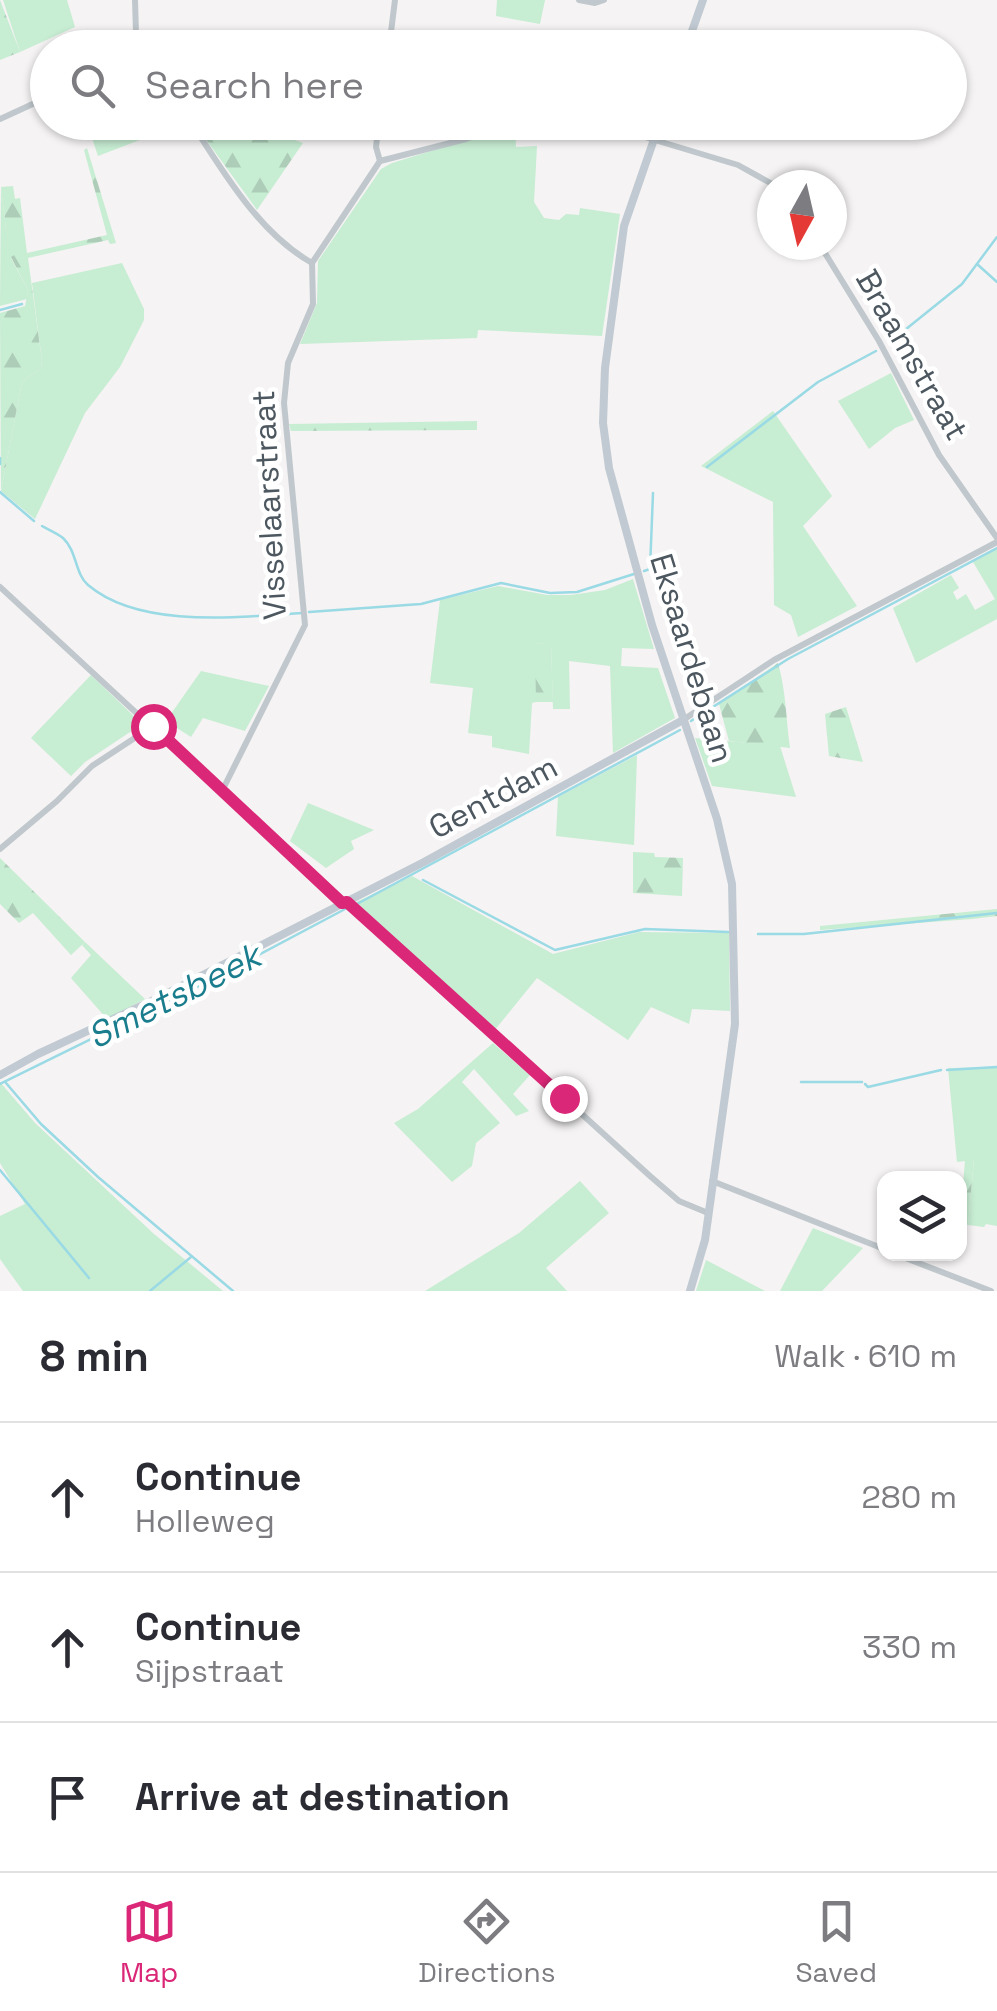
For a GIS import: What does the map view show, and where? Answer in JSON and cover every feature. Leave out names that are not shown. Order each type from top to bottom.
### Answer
[{"type":"main road","points":[[692,30],[703,0]]},
{"type":"main road","name":"Eksaardebaan","points":[[653,141],[624,226],[605,368],[603,423],[618,500],[682,720],[718,819],[732,884],[736,1024],[705,1240],[690,1291]]},
{"type":"main road","name":"Gentdam","points":[[0,1075],[154,1000],[548,796],[682,720]]},
{"type":"street","points":[[134,0],[136,30]]},
{"type":"street","points":[[391,30],[395,0]]},
{"type":"street","points":[[580,0],[604,0]]},
{"type":"street","points":[[0,119],[30,105]]},
{"type":"street","points":[[203,140],[243,198],[297,254],[312,263],[380,162],[462,140]]},
{"type":"street","points":[[377,140],[380,162]]},
{"type":"street","points":[[650,140],[738,165],[757,176]]},
{"type":"street","name":"Braamstraat","points":[[829,260],[879,341],[939,454],[997,540]]},
{"type":"street","name":"Visselaarstraat","points":[[222,791],[304,625],[284,403],[288,363],[313,304],[312,263]]},
{"type":"street","name":"Gentdam","points":[[682,720],[774,660],[997,540]]},
{"type":"street","points":[[0,586],[650,1176],[679,1201],[708,1213]]},
{"type":"street","points":[[0,849],[58,801],[92,766],[153,726]]},
{"type":"street","points":[[712,1181],[877,1246]]},
{"type":"street","points":[[914,1261],[991,1291]]},
{"type":"green space","points":[[0,0],[20,52],[0,60]]},
{"type":"green space","points":[[3,0],[67,0],[75,27],[30,30],[30,47],[20,52]]},
{"type":"green space","points":[[497,0],[545,0],[540,24],[496,16]]},
{"type":"green space","points":[[93,140],[140,140],[98,156]]},
{"type":"green space","points":[[206,140],[303,143],[257,210]]},
{"type":"green space","points":[[466,140],[516,140],[516,147],[537,146],[534,202],[544,218],[559,220],[566,214],[579,215],[580,208],[620,214],[602,336],[478,330],[477,338],[300,344],[317,303],[318,261],[381,169]]},
{"type":"green space","points":[[87,148],[116,243],[110,244],[108,240],[28,258],[42,361],[41,368],[22,382],[1,491],[0,313],[25,306],[28,290],[11,257],[16,254],[6,229],[1,187],[13,186],[15,199],[20,198],[27,253],[107,235],[84,150]]},
{"type":"green space","points":[[1,187],[6,229],[17,254],[11,258],[28,290],[27,299],[0,306]]},
{"type":"green space","points":[[122,263],[144,309],[144,320],[120,367],[85,413],[35,519],[1,491],[22,382],[41,368],[32,283]]},
{"type":"green space","points":[[891,373],[914,420],[895,428],[869,449],[838,401]]},
{"type":"green space","points":[[773,411],[832,496],[803,526],[857,606],[798,637],[791,615],[774,605],[773,502],[701,466]]},
{"type":"green space","points":[[477,421],[477,430],[291,431],[289,424]]},
{"type":"green space","points":[[997,549],[997,619],[916,663],[893,608],[951,575],[959,588],[953,592],[957,600],[966,594],[975,610],[995,599],[973,562]]},
{"type":"green space","points":[[633,579],[654,649],[622,648],[621,666],[658,668],[675,718],[613,753],[610,666],[569,661],[570,709],[553,709],[551,645],[536,643],[536,702],[532,703],[529,754],[492,747],[492,736],[468,733],[473,688],[430,683],[440,600],[498,586],[571,595],[605,590]]},
{"type":"green space","points":[[535,643],[551,644],[553,702],[536,702]]},
{"type":"green space","points":[[778,663],[790,748],[729,741],[719,704]]},
{"type":"green space","points":[[201,671],[269,686],[245,731],[203,718],[191,737],[166,721]]},
{"type":"green space","points":[[91,675],[142,724],[85,762],[71,776],[31,738]]},
{"type":"green space","points":[[846,707],[863,762],[829,756],[825,714]]},
{"type":"green space","points":[[695,738],[780,746],[796,797],[712,786]]},
{"type":"green space","points":[[637,755],[634,845],[556,836],[558,797]]},
{"type":"green space","points":[[308,803],[374,830],[351,841],[354,849],[326,868],[290,841]]},
{"type":"green space","points":[[633,852],[683,858],[682,896],[633,893]]},
{"type":"green space","points":[[0,858],[85,942],[71,955],[33,913],[19,923],[0,904]]},
{"type":"green space","points":[[412,876],[553,954],[639,932],[729,933],[730,1011],[692,1009],[689,1024],[651,1007],[628,1040],[537,978],[494,1031],[356,902]]},
{"type":"green space","points":[[997,909],[997,916],[972,919],[820,930],[820,926]]},
{"type":"green space","points":[[85,942],[145,999],[107,1019],[71,978],[91,955],[82,945]]},
{"type":"green space","points":[[493,1043],[530,1075],[513,1094],[529,1111],[516,1116],[474,1069],[462,1082],[500,1123],[476,1143],[472,1166],[452,1182],[394,1123],[418,1109]]},
{"type":"green space","points":[[997,1067],[997,1226],[968,1225],[974,1160],[957,1162],[948,1068]]},
{"type":"green space","points":[[0,1082],[35,1123],[154,1234],[223,1291],[23,1291],[0,1259],[0,1216],[25,1204],[0,1163]]},
{"type":"green space","points":[[974,1159],[968,1225],[967,1171],[965,1160]]},
{"type":"green space","points":[[580,1181],[609,1213],[546,1268],[567,1291],[425,1291],[519,1233]]},
{"type":"green space","points":[[813,1228],[863,1248],[822,1291],[780,1291]]},
{"type":"green space","points":[[706,1260],[765,1291],[696,1291]]},
{"type":"waterway","points":[[890,342],[962,284],[997,237]]},
{"type":"waterway","points":[[977,264],[997,282]]},
{"type":"waterway","points":[[0,310],[22,304]]},
{"type":"waterway","points":[[707,467],[818,382],[876,351]]},
{"type":"waterway","points":[[0,458],[0,464]]},
{"type":"waterway","points":[[0,492],[34,521]]},
{"type":"waterway","points":[[644,571],[650,569],[653,493]]},
{"type":"waterway","points":[[42,526],[68,543],[88,585],[134,609],[220,618],[302,613]]},
{"type":"waterway","name":"Smetsbeek","points":[[691,721],[788,659],[997,548]]},
{"type":"waterway","points":[[309,612],[421,604],[501,583],[550,593],[577,592],[634,574]]},
{"type":"waterway","name":"Smetsbeek","points":[[357,904],[680,730]]},
{"type":"waterway","points":[[423,880],[555,950],[645,929],[728,932]]},
{"type":"waterway","name":"Smetsbeek","points":[[0,1084],[347,908]]},
{"type":"waterway","points":[[758,934],[804,934],[997,913]]},
{"type":"waterway","points":[[947,1070],[997,1067]]},
{"type":"waterway","points":[[865,1084],[868,1087],[941,1070]]},
{"type":"waterway","points":[[801,1082],[862,1082]]},
{"type":"waterway","points":[[6,1083],[41,1124],[98,1177],[233,1291]]},
{"type":"waterway","points":[[0,1170],[89,1278]]},
{"type":"waterway","points":[[150,1291],[191,1257]]},
{"type":"route","points":[[153,726],[342,903],[347,902],[564,1098]]}]
